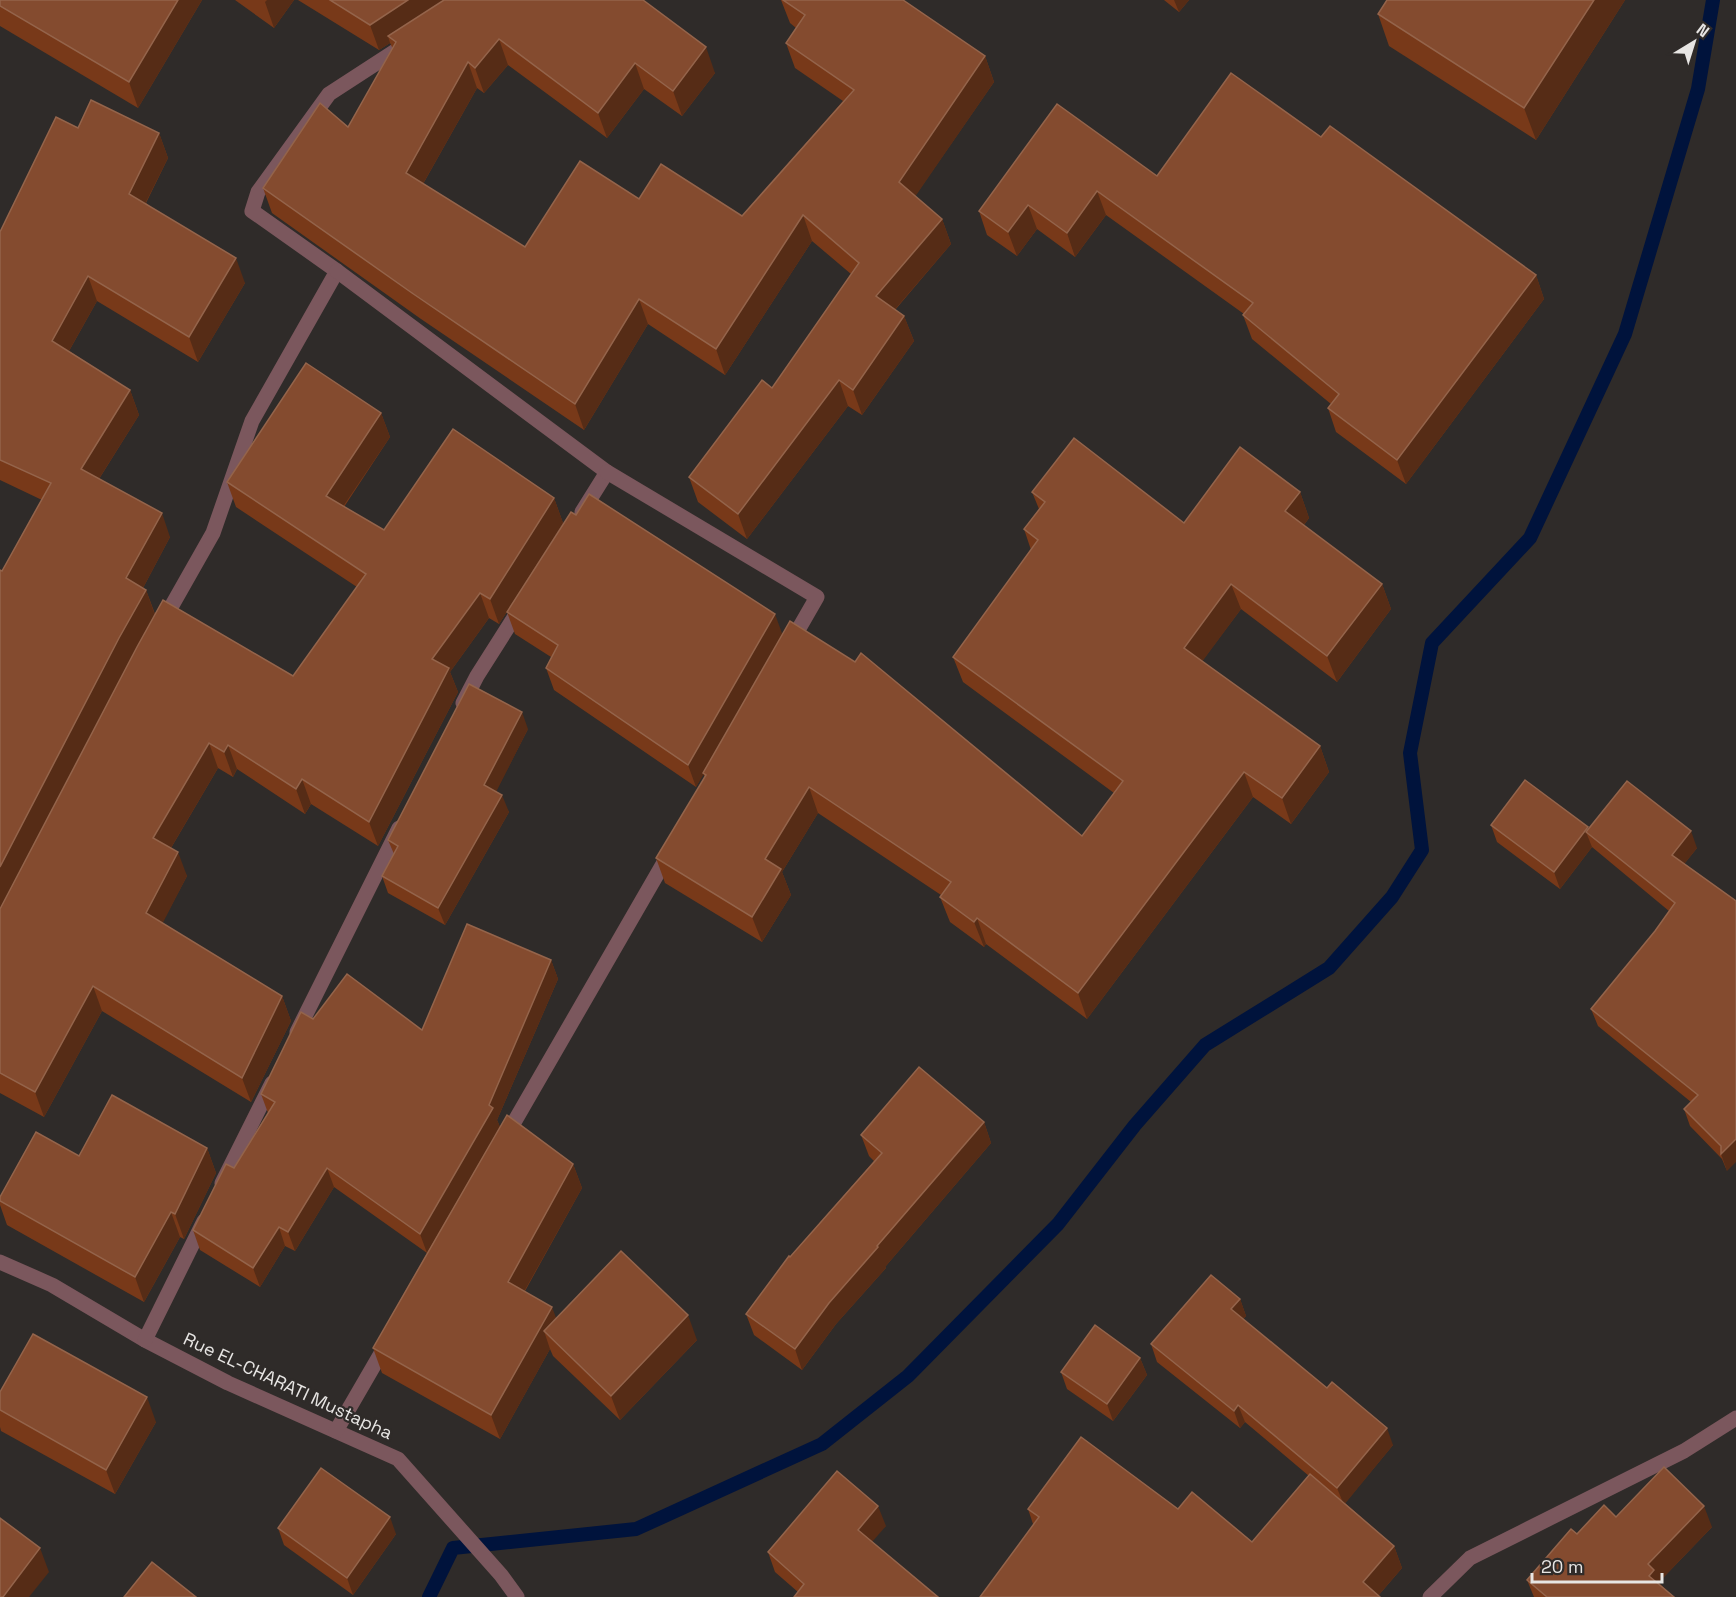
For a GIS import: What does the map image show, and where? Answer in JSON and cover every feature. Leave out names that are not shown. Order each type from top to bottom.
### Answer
[{"type":"street","points":[[416,38],[329,94],[258,192],[252,211],[337,271],[607,472],[817,597],[782,659]]},
{"type":"street","points":[[154,636],[213,533],[252,421],[337,271]]},
{"type":"street","points":[[576,520],[607,472]]},
{"type":"street","points":[[456,718],[477,676],[533,588]]},
{"type":"street","points":[[291,1043],[407,812]]},
{"type":"street","points":[[500,1146],[680,835]]},
{"type":"street","points":[[218,1191],[281,1064]]},
{"type":"street","points":[[145,1340],[208,1213]]},
{"type":"street","name":"Rue EL-CHARATI Mustapha","points":[[0,1262],[52,1286],[145,1340],[228,1383],[398,1459],[501,1575],[517,1597]]},
{"type":"street","points":[[336,1431],[393,1332]]},
{"type":"street","points":[[1430,1597],[1470,1558],[1684,1451],[1736,1418]]},
{"type":"building","points":[[0,0],[178,0],[129,82],[0,6]]},
{"type":"building","points":[[330,0],[408,0],[370,25]]},
{"type":"building","points":[[444,0],[643,0],[706,47],[673,91],[635,63],[598,113],[499,39],[475,68],[468,62],[406,173],[525,247],[580,161],[639,199],[661,164],[742,216],[854,90],[786,43],[805,15],[783,0],[903,0],[985,56],[899,182],[942,219],[876,296],[904,316],[853,390],[839,380],[738,514],[689,477],[762,380],[772,388],[859,263],[803,215],[716,349],[639,299],[575,404],[263,188],[320,103],[348,127],[396,42],[388,36]]},
{"type":"building","points":[[1387,0],[1594,0],[1524,108],[1378,14]]},
{"type":"building","points":[[1231,73],[1321,137],[1330,126],[1536,275],[1397,460],[1328,408],[1339,394],[1243,315],[1253,303],[1097,191],[1067,233],[1028,205],[1008,232],[979,211],[1057,104],[1157,176]]},
{"type":"building","points":[[91,100],[159,133],[129,194],[236,258],[189,337],[88,276],[52,341],[130,390],[81,469],[162,513],[126,578],[146,590],[0,867],[0,570],[2,571],[51,483],[0,460],[0,232],[56,117],[78,128]]},
{"type":"building","points":[[306,363],[381,413],[326,496],[384,530],[453,429],[554,498],[490,599],[480,593],[432,659],[449,668],[369,822],[302,779],[296,789],[228,745],[224,752],[209,743],[153,838],[178,852],[146,913],[282,996],[242,1078],[93,986],[35,1092],[0,1073],[0,909],[163,600],[293,676],[366,574],[227,482]]},
{"type":"building","points":[[1074,438],[1184,523],[1240,447],[1300,492],[1285,511],[1382,584],[1327,656],[1231,584],[1184,648],[1320,746],[1282,798],[1244,772],[1078,993],[977,918],[974,922],[940,897],[951,882],[809,787],[765,859],[781,869],[752,917],[656,858],[706,775],[703,773],[790,621],[855,662],[861,653],[1082,836],[1123,781],[953,657],[1038,540],[1024,529],[1045,502],[1032,492]]},
{"type":"building","points":[[589,494],[775,614],[688,765],[546,668],[558,645],[507,612],[571,512],[576,515]]},
{"type":"building","points":[[469,684],[522,712],[484,785],[502,795],[438,908],[382,876],[398,846],[388,840]]},
{"type":"building","points":[[1525,780],[1588,827],[1554,872],[1491,825]]},
{"type":"building","points":[[1627,781],[1691,831],[1672,855],[1736,901],[1736,1139],[1721,1154],[1721,1146],[1684,1109],[1698,1095],[1591,1009],[1675,903],[1586,832]]},
{"type":"building","points":[[467,924],[551,960],[489,1105],[493,1108],[420,1234],[327,1168],[288,1232],[279,1227],[253,1268],[193,1230],[226,1164],[234,1168],[275,1102],[261,1094],[301,1012],[313,1019],[347,974],[422,1030]]},
{"type":"building","points":[[919,1067],[984,1122],[829,1303],[795,1349],[746,1314],[789,1256],[882,1153],[861,1135]]},
{"type":"building","points":[[112,1095],[207,1148],[175,1214],[171,1212],[135,1277],[0,1201],[0,1197],[36,1132],[79,1156]]},
{"type":"building","points":[[507,1115],[573,1164],[508,1282],[552,1307],[491,1415],[373,1348]]},
{"type":"building","points":[[621,1251],[688,1315],[611,1396],[544,1331]]},
{"type":"building","points":[[1211,1275],[1240,1299],[1231,1309],[1327,1388],[1332,1382],[1387,1428],[1337,1488],[1238,1405],[1234,1411],[1151,1344]]},
{"type":"building","points":[[1095,1325],[1140,1358],[1107,1404],[1061,1372]]},
{"type":"building","points":[[33,1334],[147,1397],[106,1470],[0,1410],[0,1392]]},
{"type":"building","points":[[1081,1437],[1178,1509],[1192,1492],[1252,1542],[1310,1474],[1394,1546],[1363,1582],[1380,1597],[980,1597],[1039,1517],[1028,1509]]},
{"type":"building","points":[[1664,1467],[1704,1506],[1648,1564],[1654,1570],[1649,1576],[1674,1597],[1547,1597],[1527,1580],[1571,1529],[1577,1534],[1604,1505],[1616,1517]]},
{"type":"building","points":[[321,1468],[390,1517],[347,1578],[278,1528]]},
{"type":"building","points":[[837,1471],[878,1506],[858,1530],[938,1597],[794,1597],[804,1584],[768,1552]]},
{"type":"building","points":[[0,1518],[40,1548],[3,1597],[0,1597]]},
{"type":"building","points":[[152,1562],[196,1597],[124,1597]]},
{"type":"waterway","points":[[429,1597],[453,1548],[636,1529],[822,1444],[908,1376],[1058,1224],[1135,1125],[1205,1045],[1329,968],[1392,897],[1422,850],[1410,753],[1432,643],[1530,538],[1625,334],[1698,89],[1713,0]]}]
